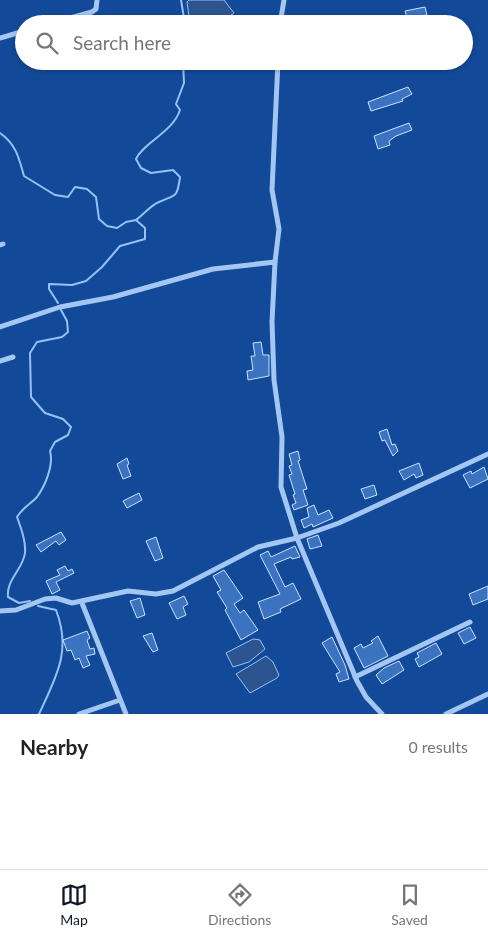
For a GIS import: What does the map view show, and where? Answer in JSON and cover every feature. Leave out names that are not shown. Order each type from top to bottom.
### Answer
[{"type":"street","points":[[81,15],[96,10],[97,0]]},
{"type":"street","points":[[282,15],[284,0]]},
{"type":"street","points":[[0,38],[15,34]]},
{"type":"street","points":[[278,70],[272,190],[279,229],[274,262],[272,322],[274,380],[282,437],[281,487],[297,538],[355,677],[366,697],[382,714]]},
{"type":"street","points":[[0,327],[60,306],[113,297],[214,269],[274,262]]},
{"type":"street","points":[[0,361],[13,357]]},
{"type":"street","points":[[0,611],[16,610],[45,599],[82,602],[128,591],[156,594],[173,591],[258,547],[297,538],[339,524],[488,454]]},
{"type":"street","points":[[82,602],[126,714]]},
{"type":"street","points":[[355,677],[470,622]]},
{"type":"street","points":[[446,714],[488,694]]},
{"type":"street","points":[[79,714],[88,713],[120,700]]},
{"type":"water","points":[[189,0],[224,0],[234,13],[231,15],[189,15],[187,2]]},
{"type":"water","points":[[253,639],[260,640],[265,649],[249,662],[233,667],[226,653]]},
{"type":"water","points":[[266,656],[273,662],[279,675],[250,693],[236,674]]},
{"type":"building","points":[[425,7],[427,15],[406,15],[405,11]]},
{"type":"building","points":[[408,87],[412,94],[402,99],[403,101],[371,111],[368,102]]},
{"type":"building","points":[[409,123],[412,130],[396,136],[389,141],[390,145],[378,149],[374,136]]},
{"type":"building","points":[[261,342],[263,355],[269,355],[269,376],[248,380],[247,371],[253,370],[251,356],[255,356],[253,343]]},
{"type":"building","points":[[387,429],[392,445],[395,444],[398,451],[393,456],[385,440],[382,441],[379,432]]},
{"type":"building","points":[[298,451],[300,460],[298,461],[307,489],[303,490],[308,505],[294,510],[292,505],[296,503],[289,475],[292,474],[289,466],[292,465],[289,454]]},
{"type":"building","points":[[127,458],[129,464],[127,465],[131,476],[123,479],[117,464]]},
{"type":"building","points":[[419,463],[423,475],[416,478],[414,474],[404,480],[399,471]]},
{"type":"building","points":[[484,467],[488,479],[470,488],[463,475],[471,471],[472,474]]},
{"type":"building","points":[[374,485],[377,495],[365,499],[361,489]]},
{"type":"building","points":[[139,493],[142,500],[127,508],[123,501]]},
{"type":"building","points":[[314,505],[318,515],[329,510],[333,518],[313,527],[312,524],[304,528],[301,520],[309,517],[307,508]]},
{"type":"building","points":[[61,532],[66,540],[59,545],[56,541],[41,552],[36,545]]},
{"type":"building","points":[[318,535],[322,546],[310,549],[307,539]]},
{"type":"building","points":[[156,537],[163,558],[155,561],[146,541]]},
{"type":"building","points":[[295,546],[300,557],[292,559],[291,557],[274,564],[285,587],[293,583],[301,599],[280,609],[281,612],[264,619],[258,602],[280,594],[260,555],[268,551],[271,557]]},
{"type":"building","points":[[65,566],[68,571],[72,569],[74,573],[56,582],[60,590],[52,594],[46,581],[60,575],[57,570]]},
{"type":"building","points":[[224,570],[243,598],[234,604],[240,613],[244,610],[258,630],[241,640],[225,610],[227,608],[217,592],[221,590],[213,576]]},
{"type":"building","points":[[488,586],[488,599],[473,605],[469,594]]},
{"type":"building","points":[[184,596],[188,604],[183,607],[186,615],[177,619],[169,603]]},
{"type":"building","points":[[140,598],[145,615],[137,618],[130,601]]},
{"type":"building","points":[[470,627],[476,638],[464,644],[458,633]]},
{"type":"building","points":[[87,631],[90,638],[87,640],[90,649],[94,648],[95,654],[86,656],[90,665],[83,668],[79,658],[75,660],[71,650],[67,651],[63,640]]},
{"type":"building","points":[[152,633],[158,650],[153,652],[143,636]]},
{"type":"building","points":[[378,636],[388,656],[364,668],[354,648],[361,644],[363,648],[373,643],[371,641]]},
{"type":"building","points":[[332,637],[345,665],[349,679],[339,682],[336,674],[340,672],[322,643]]},
{"type":"building","points":[[436,643],[442,654],[419,667],[415,659],[419,657],[417,653]]},
{"type":"building","points":[[399,661],[404,670],[382,684],[376,675],[384,668]]},
{"type":"waterway","points":[[181,0],[184,15]]},
{"type":"waterway","points":[[136,220],[156,203],[175,195],[178,189],[180,177],[173,170],[151,173],[141,168],[136,159],[176,118],[180,110],[176,104],[184,83],[183,70]]},
{"type":"waterway","points":[[0,133],[13,147],[24,176],[55,195],[68,197],[75,187],[87,189],[96,197],[99,219],[107,226],[117,228],[126,222],[136,220],[145,228],[145,239],[120,246],[102,267],[86,281],[72,285],[49,284],[49,289],[58,303]]},
{"type":"waterway","points":[[30,601],[19,603],[8,597],[10,585],[24,559],[25,553],[24,539],[17,517],[37,497],[50,469],[50,451],[55,442],[68,435],[71,427],[63,419],[45,413],[31,397],[30,353],[37,342],[62,337],[68,332],[67,321],[61,310]]},
{"type":"waterway","points":[[38,606],[56,610],[61,625],[62,638],[60,664],[39,714]]}]
